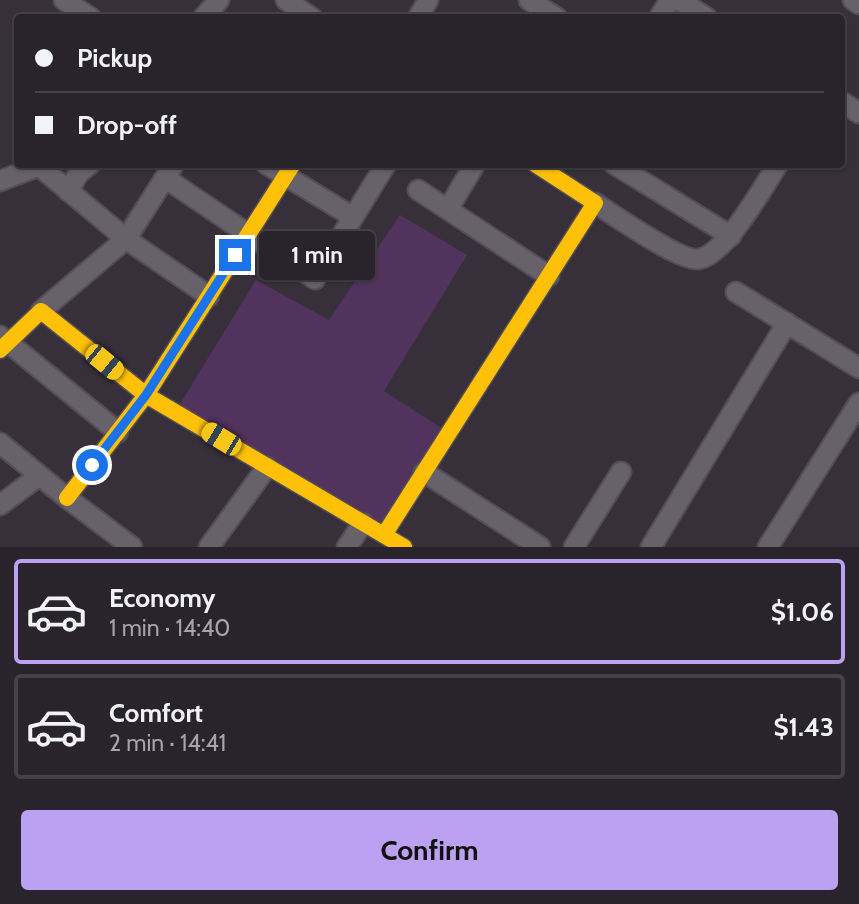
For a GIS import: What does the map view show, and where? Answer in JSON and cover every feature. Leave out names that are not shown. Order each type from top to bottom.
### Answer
[{"type":"street","points":[[207,14],[219,0]]},
{"type":"street","points":[[286,0],[306,14]]},
{"type":"street","points":[[529,0],[551,14]]},
{"type":"street","points":[[679,0],[701,14]]},
{"type":"street","points":[[853,0],[859,4]]},
{"type":"street","points":[[0,181],[34,168]]},
{"type":"street","points":[[41,168],[126,239],[209,296]]},
{"type":"street","points":[[68,191],[85,168]]},
{"type":"street","points":[[118,432],[3,343],[126,239],[169,171],[248,234],[316,279],[384,168]]},
{"type":"street","points":[[448,209],[473,168]]},
{"type":"street","points":[[541,168],[679,255],[698,259],[709,254],[731,236],[775,168]]},
{"type":"street","points":[[620,168],[731,236]]},
{"type":"street","points":[[67,498],[146,395],[289,170],[353,217]]},
{"type":"street","points":[[418,190],[549,276]]},
{"type":"street","points":[[384,535],[595,203]]},
{"type":"street","points":[[736,292],[859,368]]},
{"type":"street","points":[[41,311],[146,395],[404,547]]},
{"type":"street","points":[[651,547],[787,323]]},
{"type":"street","points":[[768,547],[859,403]]},
{"type":"street","points":[[0,443],[132,547]]},
{"type":"street","points":[[209,547],[267,467]]},
{"type":"street","points":[[424,472],[540,547]]},
{"type":"street","points":[[574,547],[621,472]]},
{"type":"street","points":[[0,505],[39,476]]},
{"type":"street","points":[[347,547],[363,523]]},
{"type":"shaded area","points":[[400,215],[467,255],[384,391],[449,433],[384,535],[175,412],[256,280],[329,320]]},
{"type":"traffic: slow","points":[[67,498],[146,395],[290,168]]},
{"type":"traffic: slow","points":[[384,535],[595,203],[541,168]]},
{"type":"traffic: slow","points":[[0,350],[41,311],[146,395],[404,547]]},
{"type":"route","points":[[92,465],[146,395],[235,255]]}]
